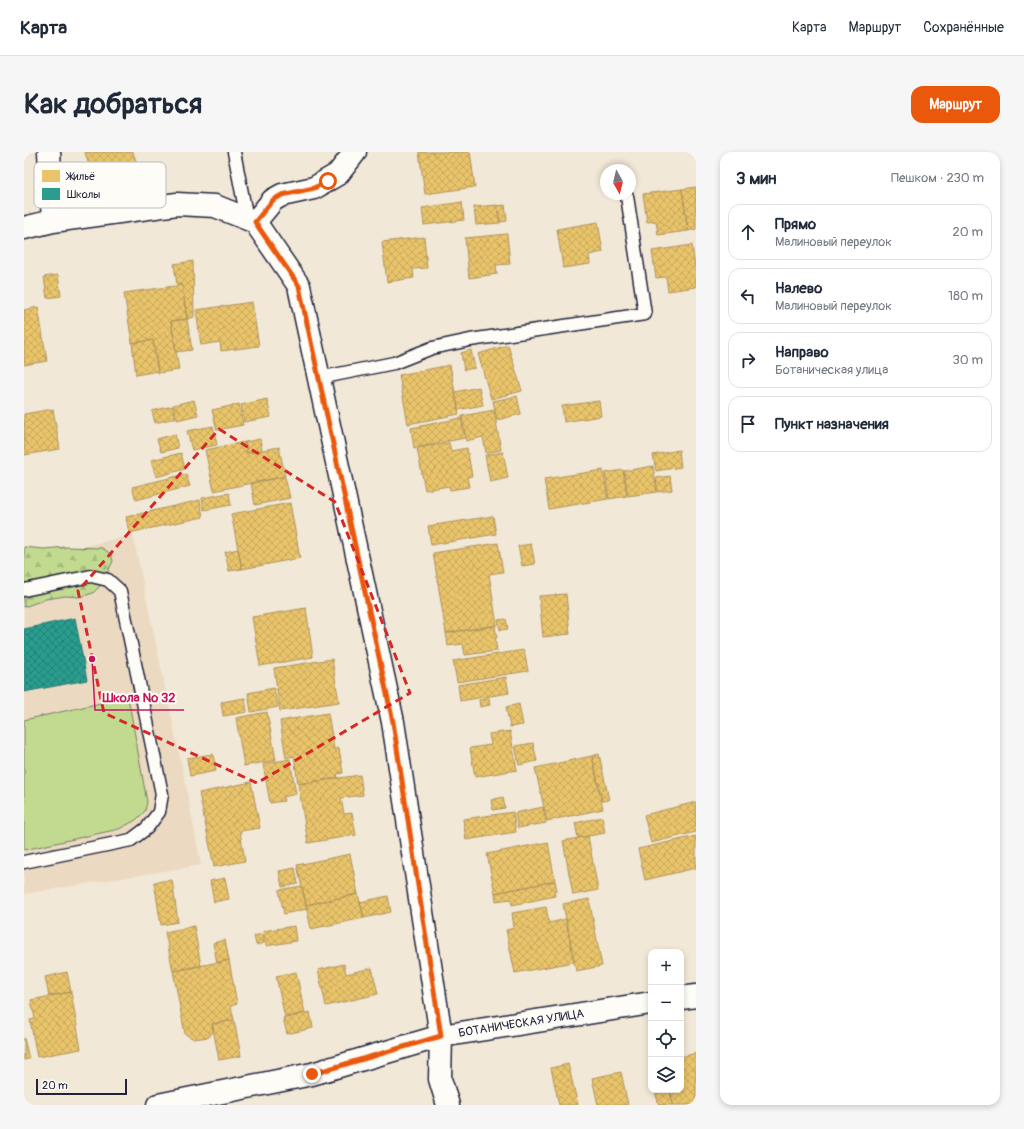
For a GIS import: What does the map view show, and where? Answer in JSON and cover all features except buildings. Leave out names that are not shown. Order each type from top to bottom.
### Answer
[{"type":"street","points":[[49,152],[50,162]]},
{"type":"street","points":[[251,220],[273,200],[282,195],[314,188],[338,174],[355,152]]},
{"type":"street","points":[[166,205],[176,204],[215,206],[251,220],[299,286],[393,722],[441,1036],[440,1079],[448,1105]]},
{"type":"street","points":[[52,208],[53,222]]},
{"type":"street","points":[[24,228],[53,222],[149,208]]},
{"type":"street","points":[[684,998],[696,996]]},
{"type":"street","name":"БОТАНИЧЕСКАЯ УЛИЦА","points":[[158,1105],[312,1074],[441,1036],[648,1003]]},
{"type":"lane","points":[[234,152],[251,220]]},
{"type":"lane","points":[[319,378],[394,363],[432,348],[470,340],[645,314],[628,200]]},
{"type":"lane","points":[[24,590],[91,576],[108,580],[120,591],[162,794],[159,812],[147,828],[131,840],[24,862]]},
{"type":"highlighted area","points":[[219,429],[335,502],[410,693],[257,783],[104,713],[78,591]]},
{"type":"shaded area","points":[[133,535],[184,776],[201,865],[24,894],[24,560]]},
{"type":"green space","points":[[24,547],[44,549],[66,547],[102,548],[111,554],[113,561],[102,584],[93,593],[80,597],[65,596],[46,599],[24,607]]},
{"type":"green space","points":[[128,697],[147,802],[145,811],[136,820],[119,829],[24,850],[24,720]]},
{"type":"place","name":"Школа № 32","points":[[92,659]]},
{"type":"route","points":[[312,1074],[441,1036],[393,722],[299,286],[255,222],[273,200],[282,195],[314,188],[328,181]]}]
